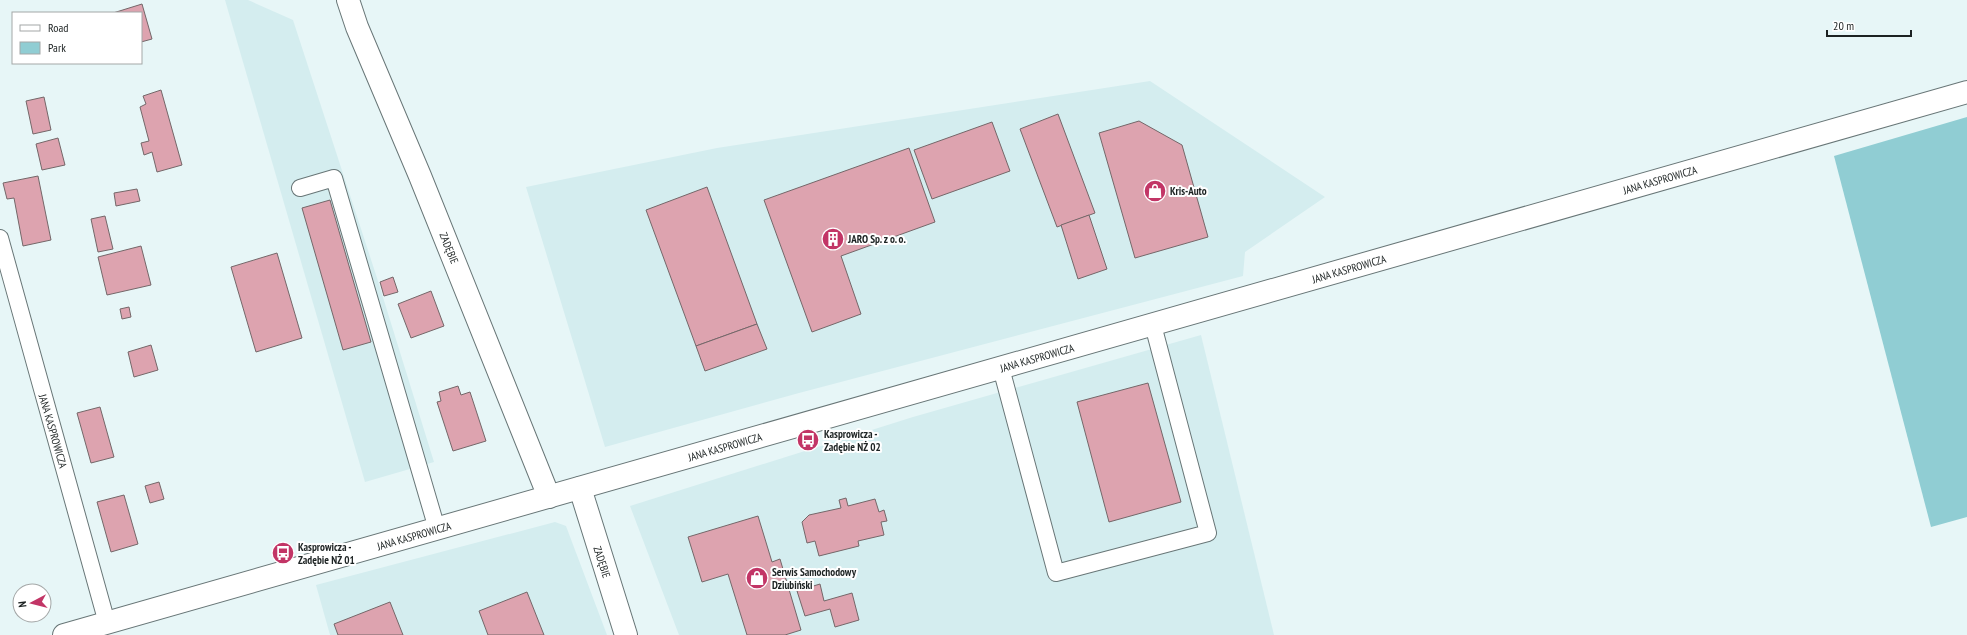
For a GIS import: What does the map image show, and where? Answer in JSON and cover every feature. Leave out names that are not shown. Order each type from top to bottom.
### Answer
[{"type":"street","name":"ZADĘBIE","points":[[348,0],[357,27],[420,176],[549,497]]},
{"type":"street","name":"JANA KASPROWICZA","points":[[64,635],[1967,92]]},
{"type":"street","name":"ZADĘBIE","points":[[580,488],[626,635]]},
{"type":"lane","points":[[300,188],[334,178],[437,529]]},
{"type":"lane","name":"JANA KASPROWICZA","points":[[0,238],[107,623]]},
{"type":"lane","points":[[1000,368],[1056,573],[1208,533],[1153,325]]},
{"type":"shaded area","points":[[225,0],[248,0],[293,20],[377,278],[434,462],[365,482]]},
{"type":"shaded area","points":[[1150,81],[1325,197],[1245,252],[1243,276],[799,393],[605,447],[526,187],[717,148]]},
{"type":"shaded area","points":[[1201,335],[1274,635],[679,635],[630,506],[913,417]]},
{"type":"shaded area","points":[[555,522],[566,526],[607,635],[330,635],[316,585]]},
{"type":"green space","points":[[1967,117],[1967,517],[1931,527],[1834,156]]},
{"type":"building","points":[[142,4],[152,39],[142,42],[142,12],[116,12]]},
{"type":"building","points":[[161,90],[182,165],[157,172],[152,152],[144,155],[141,143],[149,141],[140,107],[146,104],[143,96]]},
{"type":"building","points":[[44,97],[51,130],[33,134],[26,101]]},
{"type":"building","points":[[1058,114],[1095,213],[1057,227],[1020,129]]},
{"type":"building","name":"Kris-Auto","points":[[1139,121],[1182,145],[1208,237],[1135,258],[1099,133]]},
{"type":"building","points":[[992,122],[1010,171],[932,199],[914,150]]},
{"type":"building","points":[[58,138],[65,165],[42,170],[36,144]]},
{"type":"building","name":"JARO Sp. z o. o.","points":[[909,148],[935,222],[841,256],[861,314],[812,332],[764,200]]},
{"type":"building","points":[[38,176],[51,240],[23,246],[14,198],[7,199],[3,183]]},
{"type":"building","points":[[707,187],[757,324],[696,346],[646,210]]},
{"type":"building","points":[[137,189],[140,201],[116,206],[114,193]]},
{"type":"building","points":[[330,200],[371,342],[343,350],[302,208]]},
{"type":"building","points":[[1089,215],[1107,269],[1078,279],[1061,225]]},
{"type":"building","points":[[105,216],[113,249],[98,252],[91,219]]},
{"type":"building","points":[[141,246],[151,285],[107,295],[98,257]]},
{"type":"building","points":[[277,253],[302,338],[256,352],[231,267]]},
{"type":"building","points":[[393,277],[398,292],[384,296],[380,282]]},
{"type":"building","points":[[431,291],[444,326],[411,338],[398,304]]},
{"type":"building","points":[[129,307],[131,317],[122,319],[120,309]]},
{"type":"building","points":[[757,324],[767,349],[705,371],[696,346]]},
{"type":"building","points":[[151,345],[158,370],[134,377],[128,352]]},
{"type":"building","points":[[1148,383],[1181,502],[1109,522],[1077,402]]},
{"type":"building","points":[[458,386],[461,395],[470,392],[486,441],[453,451],[437,402],[441,401],[439,392]]},
{"type":"building","points":[[100,407],[114,457],[91,463],[77,413]]},
{"type":"building","points":[[159,482],[164,499],[150,503],[145,486]]},
{"type":"building","points":[[124,495],[138,544],[111,552],[97,502]]},
{"type":"building","points":[[846,498],[848,506],[875,499],[879,512],[884,510],[887,521],[881,522],[884,535],[858,541],[859,546],[819,556],[815,541],[807,543],[802,522],[809,515],[841,508],[839,500]]},
{"type":"building","name":"Serwis Samochodowy Dziubiński","points":[[758,516],[772,562],[780,559],[801,630],[785,635],[747,635],[728,574],[702,582],[688,537]]},
{"type":"building","points":[[820,584],[824,601],[852,593],[859,620],[835,627],[830,609],[805,616],[797,591]]},
{"type":"building","points":[[527,592],[544,635],[488,635],[479,611]]},
{"type":"building","points":[[390,602],[403,635],[338,635],[334,624]]},
{"type":"place","name":"Kris-Auto","points":[[1155,191]]},
{"type":"place","name":"JARO Sp. z o. o.","points":[[833,239]]},
{"type":"place","name":"Kasprowicza - Zadębie NŻ 02","points":[[808,440]]},
{"type":"place","name":"Kasprowicza - Zadębie NŻ 01","points":[[283,553]]},
{"type":"place","name":"Serwis Samochodowy Dziubiński","points":[[757,578]]}]
